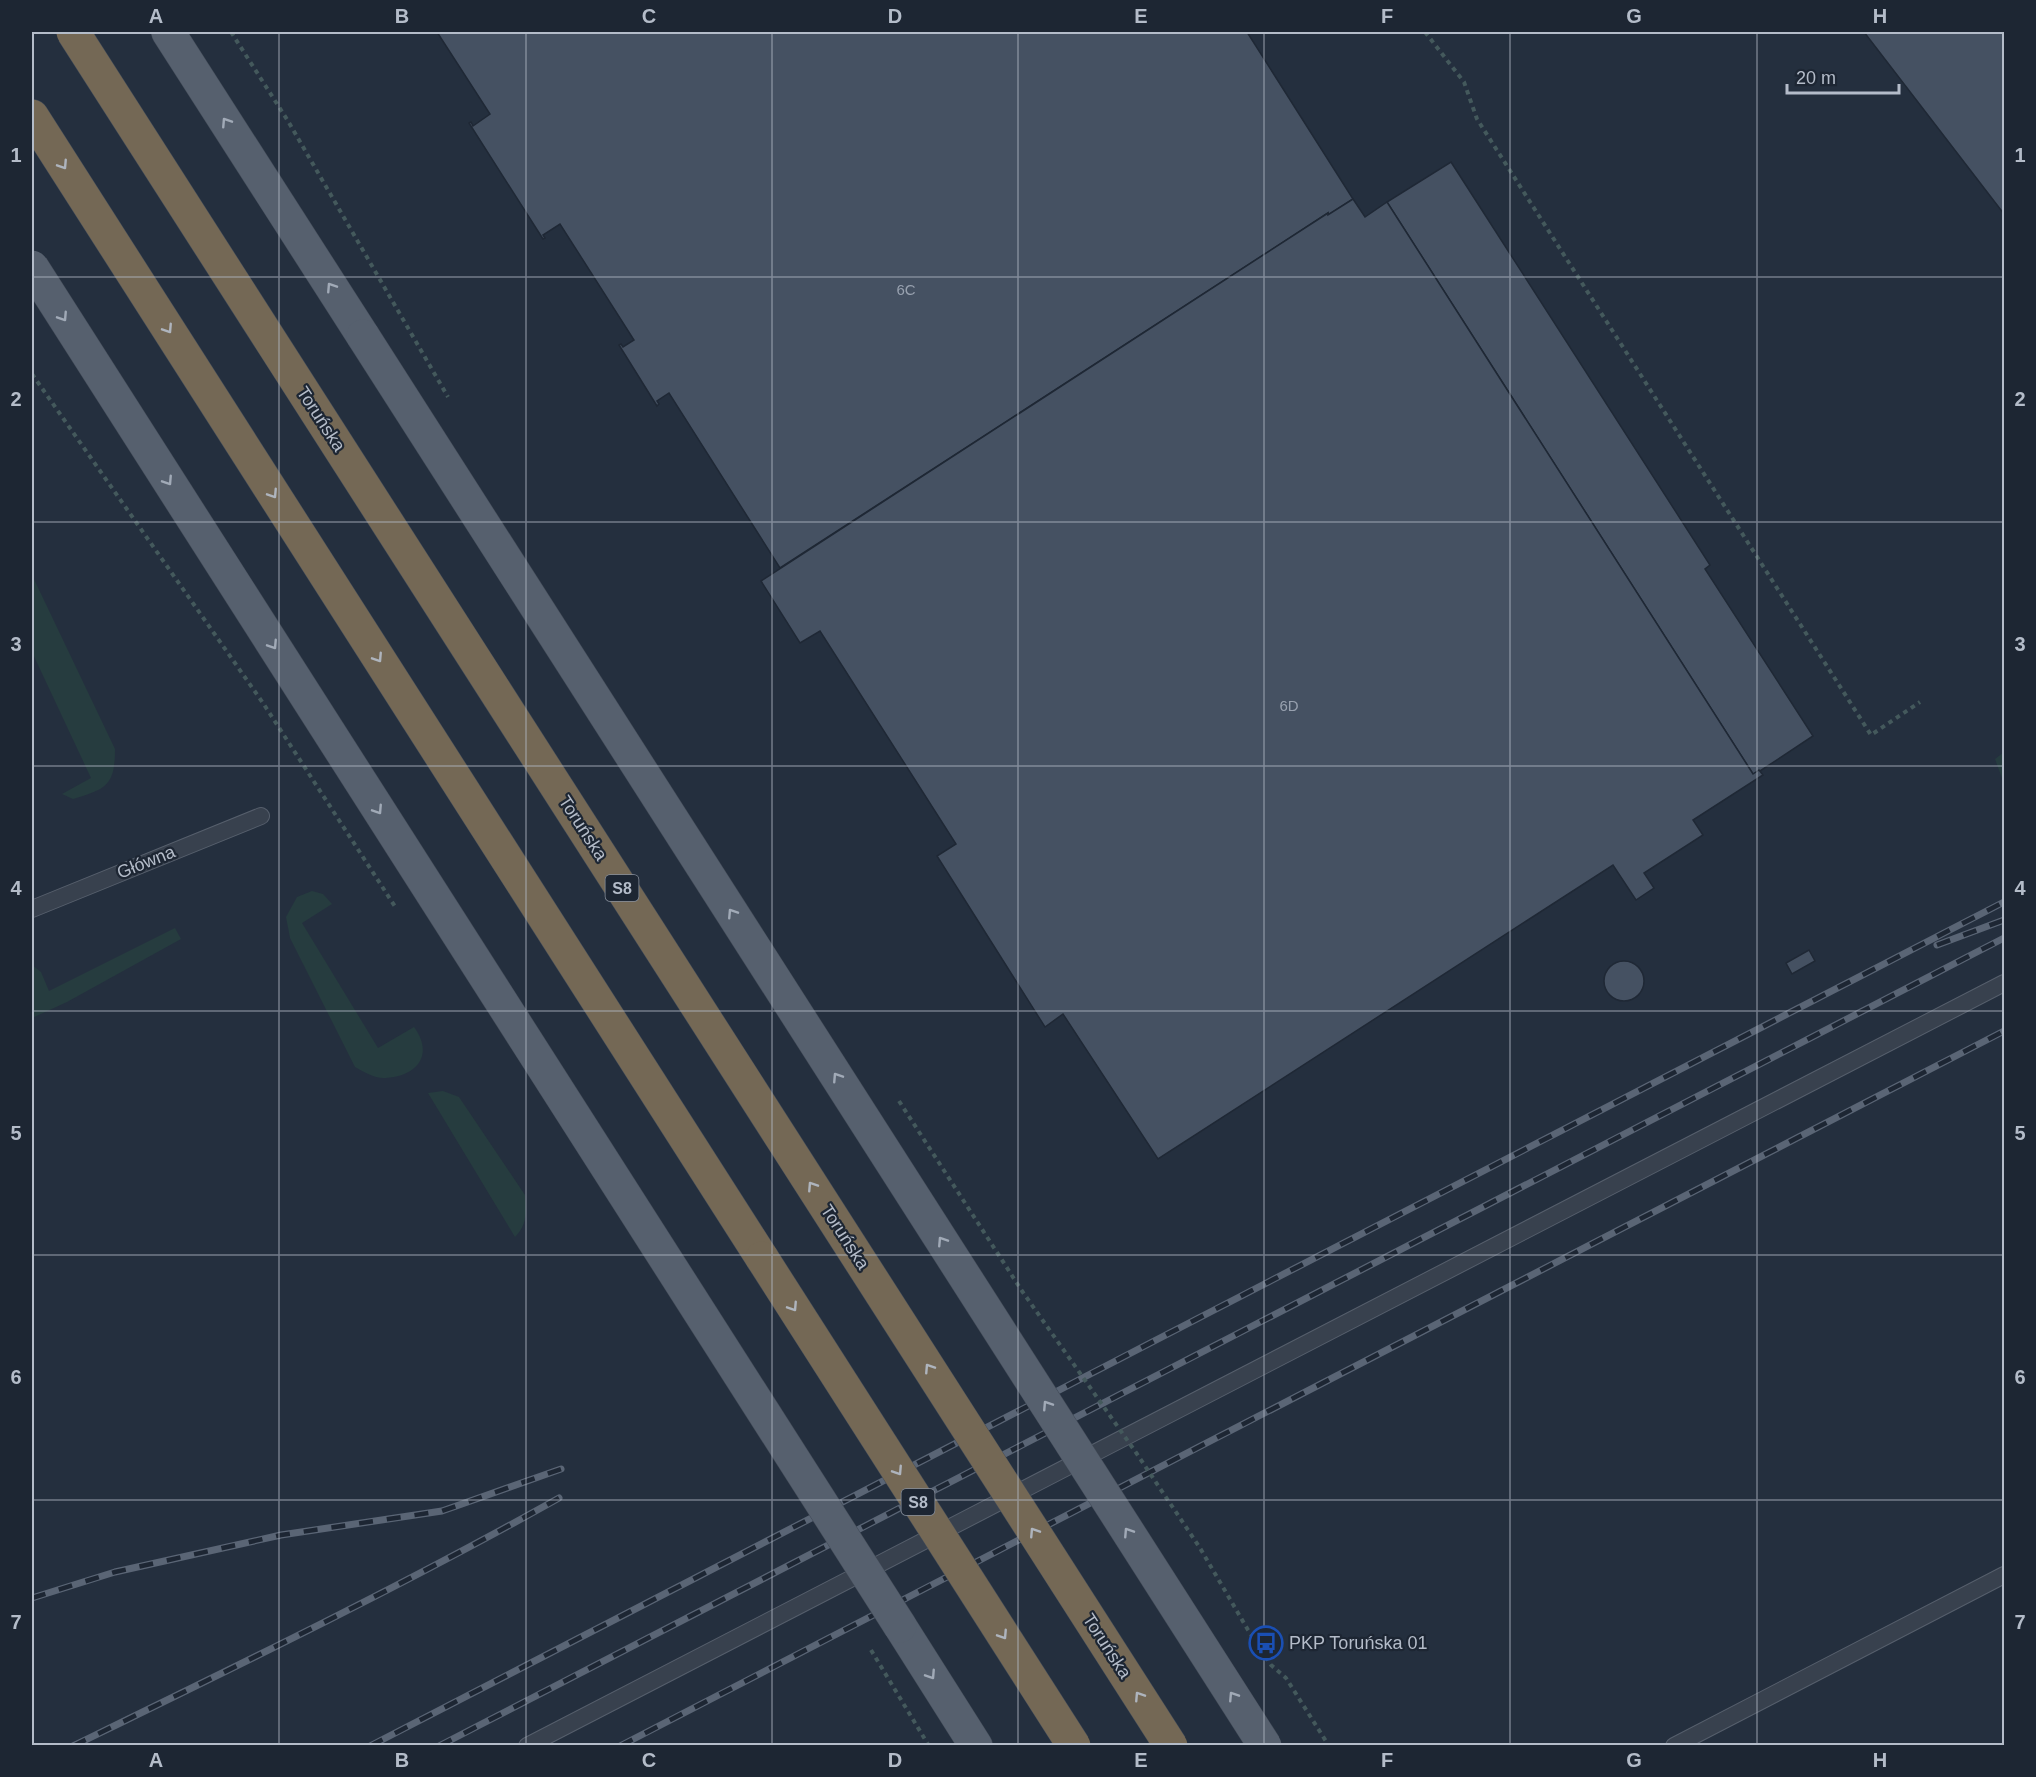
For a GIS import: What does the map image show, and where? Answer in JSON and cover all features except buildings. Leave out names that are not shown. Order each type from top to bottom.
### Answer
[{"type":"highway","name":"Toruńska","points":[[73,32],[1171,1746]]},
{"type":"highway","name":"S8","points":[[32,116],[1074,1746]]},
{"type":"main road","points":[[171,37],[1265,1746]]},
{"type":"main road","points":[[32,267],[976,1746]]},
{"type":"lane","name":"Główna","points":[[32,909],[261,816]]},
{"type":"lane","points":[[527,1746],[2004,983]]},
{"type":"lane","points":[[1674,1746],[2004,1575]]},
{"type":"path","points":[[231,32],[288,121],[453,406]]},
{"type":"path","points":[[1425,32],[1464,82],[1477,119],[1871,735],[1920,702]]},
{"type":"path","points":[[898,1100],[1022,1291],[1200,1548],[1271,1665],[1286,1678],[1329,1746]]},
{"type":"green space","points":[[32,575],[115,749],[113,771],[106,784],[101,789],[73,799],[62,794],[91,778],[32,652]]},
{"type":"green space","points":[[2004,752],[2004,780],[2003,781],[1995,759]]},
{"type":"green space","points":[[312,891],[323,894],[332,904],[302,923],[378,1048],[414,1027],[420,1037],[423,1046],[420,1062],[407,1073],[382,1078],[355,1067],[290,938],[286,917],[297,897]]},
{"type":"green space","points":[[175,928],[181,939],[67,1002],[32,1018],[32,965],[41,972],[49,991]]},
{"type":"green space","points":[[443,1091],[459,1097],[525,1195],[525,1218],[522,1228],[515,1237],[428,1093]]},
{"type":"railway","points":[[370,1746],[2004,902]]},
{"type":"railway","points":[[1937,945],[2004,920]]},
{"type":"railway","points":[[439,1746],[2004,938]]},
{"type":"railway","points":[[620,1746],[2004,1031]]},
{"type":"railway","points":[[32,1598],[115,1572],[281,1535],[442,1511],[561,1469]]},
{"type":"railway","points":[[73,1746],[379,1594],[559,1498]]},
{"type":"place","name":"PKP Toruńska 01","points":[[1266,1643]]}]
